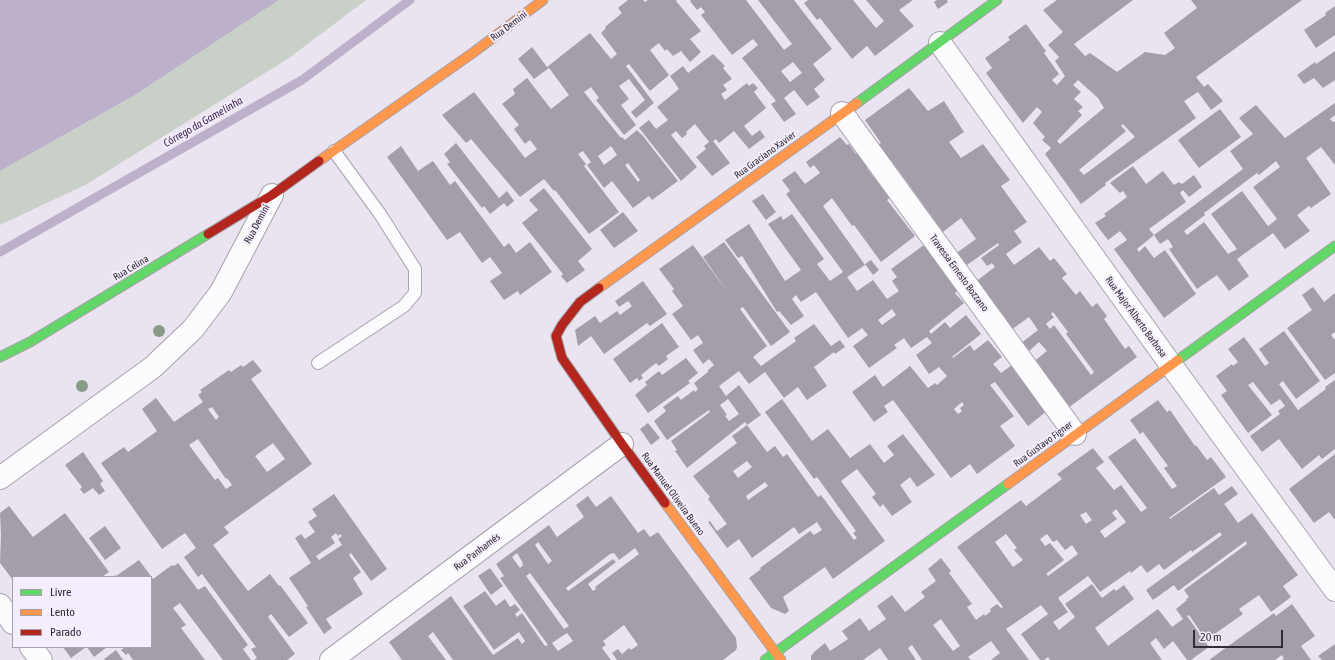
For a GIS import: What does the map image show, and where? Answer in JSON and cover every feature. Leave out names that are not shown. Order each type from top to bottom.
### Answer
[{"type":"street","name":"Rua Demini","points":[[0,478],[153,367],[193,330],[221,292],[272,195],[474,52],[544,0]]},
{"type":"street","name":"Rua Graciano Xavier","points":[[556,336],[562,324],[580,302],[940,43],[997,0]]},
{"type":"street","name":"Rua Major Alberto Barbosa","points":[[940,43],[1171,365],[1335,590]]},
{"type":"street","name":"Travessa Ernesto Bozzano","points":[[842,113],[1075,434]]},
{"type":"street","name":"Rua Celina","points":[[0,358],[30,342],[272,195]]},
{"type":"street","name":"Rua Gustavo Figner","points":[[764,660],[1335,246]]},
{"type":"street","name":"Rua Manuel Oliveira Bueno","points":[[556,336],[562,358],[622,444],[781,660]]},
{"type":"street","name":"Rua Panhamés","points":[[331,660],[622,444]]},
{"type":"street","points":[[0,605],[12,622]]},
{"type":"street","points":[[32,648],[41,660]]},
{"type":"lane","points":[[318,363],[404,306],[415,293],[416,269],[380,214],[334,151]]},
{"type":"shaded area","points":[[0,0],[279,0],[135,95],[0,171]]},
{"type":"shaded area","points":[[279,0],[366,0],[289,58],[87,184],[0,225],[0,171],[135,95]]},
{"type":"building","points":[[628,0],[643,0],[645,2],[648,0],[677,0],[676,1],[701,31],[690,39],[701,52],[690,62],[681,51],[673,56],[667,49],[665,51],[659,43],[650,50],[669,75],[650,91],[629,64],[626,66],[654,103],[636,118],[631,112],[645,100],[629,79],[619,86],[629,99],[621,105],[636,125],[624,135],[596,100],[599,98],[591,87],[584,92],[621,138],[622,137],[625,140],[637,130],[678,181],[652,200],[649,196],[633,208],[612,181],[604,188],[587,165],[591,162],[583,151],[578,154],[586,164],[584,166],[619,212],[589,234],[555,190],[554,191],[544,179],[520,197],[471,139],[466,143],[442,115],[474,92],[525,158],[537,149],[530,140],[525,144],[514,129],[519,125],[502,104],[515,94],[513,89],[527,78],[551,109],[569,95],[549,68],[534,79],[518,59],[532,47],[547,67],[590,33],[611,59],[617,54],[601,33],[606,28],[605,27],[622,13],[618,8]],"holes":[[[611,146],[617,155],[604,165],[598,156]],[[628,163],[640,180],[638,182],[625,165]]]},
{"type":"building","points":[[746,0],[784,50],[792,44],[758,0],[794,0],[832,49],[813,64],[825,80],[814,89],[820,97],[807,106],[794,90],[784,98],[796,114],[784,122],[771,104],[776,101],[742,58],[758,45],[753,39],[732,55],[701,15],[705,12],[701,7],[697,10],[690,1]],"holes":[[[793,62],[802,73],[790,82],[781,71]]]},
{"type":"building","points":[[808,0],[853,0],[876,28],[884,21],[866,0],[913,0],[899,10],[914,26],[875,56],[867,46],[852,59],[820,18],[817,20],[804,3]]},
{"type":"building","points":[[937,0],[947,0],[948,2],[938,9],[934,2]]},
{"type":"building","points":[[1057,0],[1133,0],[1074,44],[1085,56],[1090,53],[1117,72],[1145,52],[1165,55],[1175,48],[1164,33],[1197,8],[1191,0],[1302,0],[1196,77],[1204,87],[1208,84],[1223,101],[1211,110],[1198,92],[1184,101],[1196,118],[1105,183],[1106,185],[1081,204],[1045,154],[1051,148],[1042,140],[1045,137],[1033,123],[1042,112],[1037,107],[1023,123],[986,73],[992,68],[985,58],[1010,40],[1008,37],[1026,24],[1046,51],[1044,53],[1059,74],[1052,80],[1057,85],[1065,76],[1055,61],[1059,57],[1048,45],[1063,32],[1043,10]],"holes":[[[1078,80],[1098,98],[1104,108],[1060,144],[1057,141],[1082,115],[1078,111],[1083,107],[1074,99],[1081,92],[1073,85]],[[1123,124],[1135,137],[1084,175],[1079,170],[1126,131],[1121,126]]]},
{"type":"building","points":[[1335,6],[1335,35],[1316,48],[1304,30],[1326,15],[1325,13]]},
{"type":"building","points":[[1335,51],[1335,80],[1323,88],[1314,78],[1304,84],[1297,75],[1315,62],[1316,64]]},
{"type":"building","points":[[713,54],[725,66],[723,68],[732,79],[723,85],[727,90],[721,94],[725,100],[747,83],[749,86],[753,83],[758,88],[754,92],[766,108],[744,126],[752,136],[760,130],[765,137],[749,149],[734,131],[719,143],[716,139],[713,141],[730,163],[712,176],[696,157],[706,149],[704,146],[709,142],[695,124],[682,138],[676,131],[671,135],[697,167],[681,181],[639,128],[649,120],[656,129],[668,120],[657,107],[679,89],[670,76],[683,66],[688,73]]},
{"type":"building","points":[[909,88],[928,111],[944,101],[964,132],[949,142],[961,158],[983,144],[1010,180],[1001,186],[1027,222],[1014,231],[1022,242],[1006,254],[1014,265],[1039,247],[1050,261],[1054,258],[1067,274],[1062,278],[1076,295],[1080,291],[1092,307],[1097,303],[1107,316],[1104,319],[1125,349],[1129,346],[1137,357],[1068,408],[1033,362],[1047,351],[1039,342],[1027,353],[1020,344],[1038,330],[1029,317],[1011,330],[975,282],[995,267],[992,263],[987,266],[981,258],[999,245],[998,243],[964,267],[955,254],[976,239],[961,218],[943,232],[891,160],[889,161],[877,145],[881,143],[865,120]],"holes":[[[1053,312],[1068,332],[1066,334],[1094,372],[1091,375],[1054,325],[1050,329],[1046,324],[1054,317],[1051,314]]]},
{"type":"building","points":[[1335,103],[1335,115],[1330,119],[1333,122],[1335,121],[1335,165],[1321,147],[1306,158],[1331,194],[1311,208],[1309,206],[1297,215],[1310,231],[1285,249],[1273,233],[1237,259],[1249,276],[1229,291],[1217,275],[1197,289],[1169,249],[1173,247],[1168,239],[1160,244],[1154,235],[1243,169],[1230,151],[1253,134],[1239,118],[1256,105],[1285,138]],"holes":[[[1276,161],[1280,167],[1253,187],[1277,219],[1268,226],[1242,191],[1211,214],[1237,249],[1228,254],[1204,222],[1187,235],[1184,231],[1205,215],[1204,213],[1257,173],[1259,175]]]},
{"type":"building","points":[[1220,109],[1241,137],[1199,168],[1178,140]]},
{"type":"building","points":[[840,137],[847,145],[849,144],[856,154],[860,152],[870,166],[867,168],[878,183],[881,181],[892,196],[887,200],[915,236],[881,262],[832,198],[823,206],[865,265],[847,277],[857,291],[873,280],[887,299],[899,291],[892,281],[897,277],[891,269],[924,245],[947,277],[949,275],[959,289],[955,293],[964,303],[929,331],[931,334],[945,322],[950,328],[966,315],[981,334],[952,357],[953,358],[970,345],[974,351],[988,340],[1002,357],[993,364],[1001,373],[1012,365],[1047,411],[1028,426],[995,382],[990,385],[1014,416],[1000,426],[1015,446],[977,474],[970,464],[951,478],[893,400],[884,406],[888,412],[874,422],[852,392],[875,375],[883,387],[910,366],[928,388],[935,383],[937,385],[947,376],[939,367],[929,374],[916,355],[932,343],[927,337],[911,348],[904,338],[894,345],[897,348],[869,368],[853,346],[868,335],[862,328],[848,338],[816,292],[801,302],[796,295],[792,299],[804,316],[791,325],[779,311],[777,312],[742,256],[738,258],[725,240],[749,224],[785,281],[801,270],[768,224],[781,216],[783,220],[792,214],[824,259],[817,264],[830,281],[843,272],[786,194],[790,191],[782,180],[795,171],[805,184],[820,173],[814,165],[810,168],[806,162]],"holes":[[[892,309],[896,315],[882,325],[878,320]],[[962,402],[964,405],[960,408],[962,411],[958,414],[954,409]]]},
{"type":"building","points":[[456,143],[499,198],[507,191],[514,201],[507,207],[504,203],[490,214],[484,206],[482,208],[447,164],[450,162],[444,154]]},
{"type":"building","points":[[401,146],[418,171],[433,161],[450,185],[455,181],[504,247],[509,243],[516,253],[530,242],[552,272],[520,295],[518,291],[504,300],[490,281],[502,273],[490,257],[482,263],[460,232],[447,240],[387,157]]},
{"type":"building","points":[[1133,166],[1146,184],[1163,171],[1174,185],[1179,182],[1182,184],[1194,175],[1202,187],[1189,197],[1183,190],[1180,193],[1186,202],[1149,229],[1154,235],[1137,249],[1139,252],[1145,246],[1154,258],[1165,250],[1196,294],[1164,318],[1114,249],[1127,240],[1120,231],[1108,240],[1095,223],[1106,216],[1104,214],[1127,197],[1123,191],[1120,193],[1110,183]]},
{"type":"building","points":[[544,188],[592,249],[578,261],[585,270],[567,283],[561,276],[563,274],[522,223],[538,210],[529,200]]},
{"type":"building","points":[[763,194],[776,212],[766,220],[752,201]]},
{"type":"building","points":[[623,212],[638,231],[614,248],[600,230]]},
{"type":"building","points":[[724,242],[790,332],[771,346],[743,307],[740,309],[767,346],[753,357],[761,366],[796,341],[794,338],[814,324],[831,346],[840,340],[845,347],[835,354],[834,352],[814,367],[827,386],[807,400],[798,387],[784,398],[765,372],[749,384],[739,371],[719,386],[726,396],[739,385],[761,415],[747,425],[745,422],[687,468],[675,451],[677,450],[671,441],[710,412],[709,410],[667,440],[654,421],[666,411],[663,407],[678,396],[681,400],[694,390],[695,392],[698,389],[694,383],[714,365],[709,359],[703,364],[693,350],[703,343],[698,335],[691,340],[672,314],[683,306],[672,291],[674,289],[659,269],[693,245],[730,295],[703,257]],"holes":[[[728,399],[739,414],[729,421],[720,405]]]},
{"type":"building","points":[[871,260],[879,270],[873,275],[865,264]]},
{"type":"building","points":[[643,281],[667,314],[650,326],[647,323],[604,354],[591,336],[578,346],[575,330],[595,316],[600,323],[617,311],[620,315],[632,306],[628,301],[619,307],[615,301]]},
{"type":"building","points":[[1313,287],[1324,302],[1335,293],[1335,332],[1331,335],[1335,340],[1335,373],[1325,380],[1287,328],[1312,310],[1302,295]]},
{"type":"building","points":[[662,323],[679,347],[666,356],[668,359],[659,366],[656,363],[641,375],[643,378],[639,381],[637,378],[630,383],[613,359]]},
{"type":"building","points":[[1284,331],[1320,381],[1296,399],[1283,381],[1279,384],[1298,410],[1326,389],[1325,387],[1335,380],[1335,449],[1322,459],[1319,455],[1302,469],[1279,439],[1262,452],[1250,436],[1280,414],[1278,411],[1285,406],[1280,399],[1271,405],[1253,382],[1248,385],[1272,415],[1248,433],[1221,395],[1227,391],[1216,376],[1232,364],[1233,366],[1238,362],[1228,349],[1244,337],[1265,366],[1269,363],[1259,349]]},
{"type":"building","points":[[686,358],[698,373],[688,381],[690,383],[648,413],[635,395],[647,385],[645,382],[659,371],[662,375]]},
{"type":"building","points":[[253,360],[262,371],[251,379],[312,464],[224,527],[229,533],[213,545],[248,591],[270,574],[308,623],[289,637],[271,614],[268,617],[295,654],[287,660],[254,660],[257,658],[251,649],[256,647],[202,574],[198,577],[184,557],[196,548],[185,533],[162,549],[101,463],[124,447],[128,452],[157,431],[142,409],[156,398],[174,422],[203,402],[198,395],[202,392],[200,390],[229,370],[231,372],[241,365],[243,367]],"holes":[[[212,407],[219,417],[216,420],[208,409]],[[198,439],[226,479],[227,478],[232,485],[226,489],[218,478],[215,480],[189,445]],[[273,443],[285,459],[267,472],[255,456]]]},
{"type":"building","points":[[782,399],[812,441],[828,429],[850,458],[870,444],[884,463],[894,455],[887,446],[903,434],[935,475],[917,487],[910,477],[900,485],[912,502],[892,516],[883,504],[880,507],[872,497],[876,494],[857,469],[841,481],[885,541],[833,579],[825,567],[783,597],[789,611],[785,614],[771,608],[749,578],[761,569],[760,568],[810,531],[814,535],[822,530],[817,522],[799,534],[794,527],[752,558],[739,539],[727,548],[708,522],[710,521],[717,531],[727,524],[708,499],[710,497],[693,476],[737,443],[732,436],[747,425],[767,452],[775,446],[783,457],[787,454],[818,497],[821,495],[854,540],[857,538],[853,533],[856,531],[817,477],[814,479],[765,412]],"holes":[[[747,461],[752,467],[738,478],[733,471]],[[765,482],[768,486],[748,500],[746,496]]]},
{"type":"building","points":[[1158,400],[1167,412],[1170,410],[1195,446],[1196,445],[1207,460],[1211,457],[1226,477],[1169,518],[1170,519],[1214,488],[1219,495],[1232,486],[1238,494],[1224,504],[1238,523],[1252,513],[1298,575],[1283,586],[1291,597],[1271,612],[1259,595],[1239,609],[1243,614],[1206,640],[1189,615],[1187,616],[1209,647],[1191,660],[1187,660],[1173,641],[1164,649],[1156,638],[1150,643],[1162,660],[1050,660],[1048,657],[1044,660],[1040,660],[1021,634],[1048,614],[1041,605],[1006,629],[1029,660],[991,660],[1000,653],[991,641],[968,657],[971,660],[922,660],[912,645],[908,648],[916,660],[888,660],[880,648],[863,660],[811,660],[811,656],[814,652],[825,643],[830,651],[848,639],[842,631],[860,618],[869,631],[886,619],[877,606],[892,595],[905,612],[925,597],[921,592],[936,581],[928,569],[941,558],[951,571],[949,573],[972,604],[967,607],[976,620],[984,614],[985,616],[991,611],[990,609],[997,604],[1001,608],[1003,607],[957,547],[1021,500],[1026,506],[1062,479],[1057,474],[1093,448],[1104,462],[1096,468],[1114,490],[1121,485],[1141,512],[1147,508],[1108,457],[1135,438],[1172,489],[1177,486],[1164,468],[1168,466],[1143,432],[1140,434],[1130,420]],"holes":[[[1116,509],[1126,522],[1105,538],[1100,531],[1117,519],[1112,513]],[[1086,512],[1092,520],[1086,524],[1080,515]],[[1220,532],[1222,535],[1146,590],[1153,600],[1174,585],[1178,591],[1246,541],[1247,544],[1184,590],[1189,597],[1176,609],[1183,619],[1172,627],[1158,609],[1108,646],[1095,628],[1134,599],[1124,585],[1116,591],[1114,589],[1102,598],[1092,584],[1065,604],[1075,617],[1059,630],[1053,622],[1068,612],[1058,598],[1088,576],[1100,592],[1141,565],[1147,573],[1159,564],[1164,570],[1191,550],[1192,552]],[[1006,534],[1017,548],[1014,550],[1023,560],[1013,567],[995,542]],[[1047,534],[1053,542],[1057,540],[1065,550],[1072,545],[1078,554],[1048,576],[1046,574],[1064,560],[1050,543],[1045,546],[1040,539]],[[941,619],[960,646],[953,651],[933,625]]]},
{"type":"building","points":[[648,423],[660,438],[651,445],[640,429]]},
{"type":"building","points":[[83,452],[103,481],[100,484],[105,491],[99,495],[93,488],[84,494],[80,489],[82,487],[65,465]]},
{"type":"building","points":[[1335,454],[1335,520],[1329,512],[1314,523],[1289,489]]},
{"type":"building","points":[[334,494],[387,569],[371,581],[351,553],[349,555],[361,572],[353,578],[363,594],[326,619],[332,628],[324,634],[306,607],[308,606],[289,578],[311,563],[295,538],[301,534],[305,539],[315,532],[308,522],[317,516],[312,509]],"holes":[[[336,533],[338,536],[340,534],[342,536],[338,539],[342,545],[319,560],[316,556],[335,543],[331,537]]]},
{"type":"building","points":[[588,496],[596,507],[611,496],[638,533],[644,529],[650,537],[658,532],[736,638],[736,650],[723,660],[617,660],[612,653],[618,649],[622,654],[629,648],[631,650],[638,645],[624,625],[603,641],[606,645],[602,648],[611,660],[453,660],[433,632],[428,636],[446,660],[402,660],[389,642],[451,596],[493,655],[518,638],[522,644],[525,641],[519,632],[494,650],[463,606],[485,591],[496,606],[505,599],[510,607],[515,604],[520,610],[515,614],[517,617],[522,613],[545,646],[548,645],[500,578],[504,576],[496,564],[549,525],[557,537],[584,517],[576,505]],"holes":[[[538,542],[552,561],[548,564],[535,545]],[[635,548],[639,554],[595,587],[596,589],[593,591],[588,584],[616,562],[613,559],[568,591],[566,588],[610,554],[614,553],[619,560]],[[517,553],[523,565],[520,568],[512,557]],[[530,573],[569,626],[564,629],[526,576]],[[567,633],[573,641],[558,651],[552,643]]]},
{"type":"building","points":[[9,506],[33,537],[65,513],[109,572],[103,576],[12,576],[12,579],[0,563],[0,513]]},
{"type":"building","points":[[105,526],[121,548],[105,560],[89,538]]},
{"type":"building","points":[[139,560],[151,576],[116,576]]},
{"type":"building","points":[[178,563],[198,590],[205,586],[248,645],[243,649],[251,660],[223,660],[180,603],[173,608],[186,625],[181,628],[205,660],[133,660],[128,653],[126,655],[121,650],[124,648],[152,648],[152,578],[153,579],[172,565],[174,566]]},
{"type":"building","points":[[490,568],[503,586],[491,595],[478,576]]},
{"type":"building","points":[[1292,604],[1315,636],[1301,646],[1311,660],[1282,660],[1284,659],[1282,655],[1275,660],[1209,660],[1274,613],[1276,616]]},
{"type":"building","points":[[1335,644],[1335,660],[1322,660],[1318,656]]},
{"type":"building","points":[[64,648],[85,648],[71,658]]},
{"type":"building","points":[[88,648],[106,648],[94,657]]},
{"type":"building","points":[[116,650],[123,660],[104,659]]},
{"type":"waterway","name":"Córrego da Gamelinha","points":[[0,252],[302,80],[410,0]]},
{"type":"traffic: fast","points":[[857,103],[997,0]]},
{"type":"traffic: fast","points":[[0,357],[30,342],[208,234]]},
{"type":"traffic: fast","points":[[1178,360],[1335,246]]},
{"type":"traffic: fast","points":[[765,660],[1008,484]]},
{"type":"traffic: slow","points":[[319,161],[474,52],[543,0]]},
{"type":"traffic: slow","points":[[599,288],[857,103]]},
{"type":"traffic: slow","points":[[1008,484],[1178,360]]},
{"type":"traffic: slow","points":[[665,503],[781,660]]},
{"type":"traffic: jam","points":[[208,234],[272,195],[319,161]]},
{"type":"traffic: jam","points":[[599,288],[580,302],[562,325],[556,336],[562,358],[665,503]]}]
